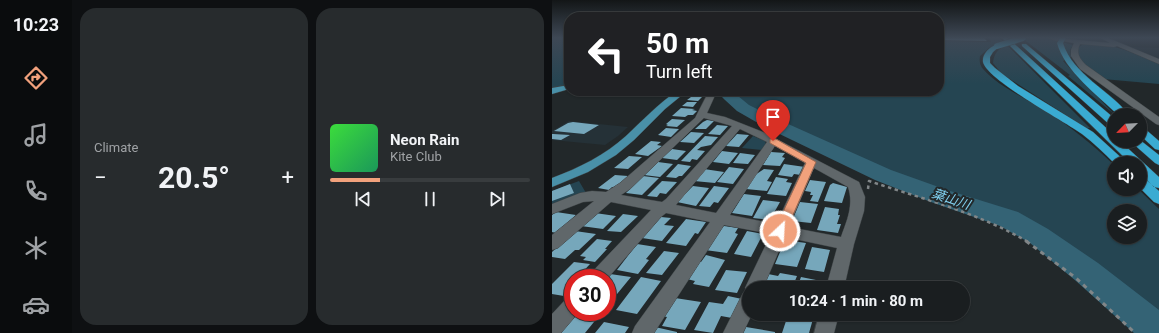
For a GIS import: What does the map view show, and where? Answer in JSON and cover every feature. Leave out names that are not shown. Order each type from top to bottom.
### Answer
[{"type":"highway","points":[[988,54],[987,58],[991,70],[1012,86],[1085,132],[1112,156]]},
{"type":"highway","points":[[1021,54],[1107,134]]},
{"type":"highway","points":[[1034,54],[1107,117]]},
{"type":"highway","points":[[1065,54],[1070,63],[1117,108]]},
{"type":"highway","points":[[1147,136],[1159,147]]},
{"type":"highway","points":[[1121,148],[1130,156]]},
{"type":"highway","points":[[1144,148],[1159,161]]},
{"type":"highway","points":[[1147,173],[1159,184]]},
{"type":"highway","points":[[1147,188],[1159,199]]},
{"type":"main road","points":[[552,90],[564,88]]},
{"type":"main road","points":[[552,183],[596,163],[615,151],[649,118],[677,96]]},
{"type":"street","points":[[1073,54],[1075,58],[1083,66],[1159,122]]},
{"type":"street","points":[[1139,54],[1159,62]]},
{"type":"street","points":[[552,244],[596,206],[625,186],[698,120],[711,96]]},
{"type":"street","points":[[702,114],[725,118],[773,141],[850,181],[854,185],[858,197],[857,211],[846,244],[837,281]]},
{"type":"street","points":[[605,269],[656,213],[670,202],[738,125]]},
{"type":"street","points":[[642,333],[773,141]]},
{"type":"street","points":[[757,281],[811,162]]},
{"type":"street","points":[[552,209],[580,198],[592,196],[608,197],[846,244]]},
{"type":"street","points":[[733,333],[742,314]]},
{"type":"street","points":[[552,328],[564,315]]},
{"type":"street","points":[[824,333],[827,321]]},
{"type":"path","points":[[857,211],[864,208],[869,181],[986,220],[1011,232],[1046,255],[1136,333]]},
{"type":"shaded area","points":[[552,54],[564,54],[564,87],[552,89]]},
{"type":"shaded area","points":[[944,54],[983,54],[980,56],[980,62],[990,76],[1063,122],[1107,159],[1107,196],[1145,196],[1159,209],[1159,325],[1077,258],[1035,228],[991,206],[936,191],[870,164],[769,118],[738,100],[737,96],[944,96]]},
{"type":"shaded area","points":[[996,54],[1016,54],[1090,128],[1086,128],[1002,74],[993,63]]},
{"type":"shaded area","points":[[1042,54],[1071,54],[1071,57],[1063,61],[1108,108],[1107,108],[1068,76],[1070,75]]},
{"type":"shaded area","points":[[1078,54],[1135,54],[1159,64],[1159,84],[1103,79],[1080,61]]},
{"type":"shaded area","points":[[1146,54],[1159,54],[1159,59]]},
{"type":"shaded area","points":[[569,121],[628,127],[605,145],[552,140],[552,131]]},
{"type":"shaded area","points":[[753,136],[765,141],[766,144],[762,150],[742,148]]},
{"type":"shaded area","points":[[579,181],[586,193],[552,206],[552,191]]},
{"type":"building","points":[[691,97],[702,97],[698,101],[687,100]]},
{"type":"building","points":[[687,102],[697,102],[693,107],[682,106]]},
{"type":"building","points":[[681,108],[695,109],[692,110],[697,111],[693,115],[688,115],[685,117],[672,116]]},
{"type":"building","points":[[672,119],[685,120],[677,127],[666,126],[668,125],[666,124]]},
{"type":"building","points":[[707,120],[714,121],[706,129],[695,129],[703,122]]},
{"type":"building","points":[[573,122],[599,125],[584,134],[554,131],[568,123]]},
{"type":"building","points":[[717,125],[728,126],[720,135],[708,134]]},
{"type":"building","points":[[666,128],[679,129],[671,137],[658,135]]},
{"type":"building","points":[[691,132],[704,133],[694,143],[680,142]]},
{"type":"building","points":[[552,134],[570,135],[561,140],[552,139]]},
{"type":"building","points":[[737,134],[749,135],[739,147],[726,146]]},
{"type":"building","points":[[705,136],[718,137],[711,145],[701,147],[697,150],[705,151],[697,160],[692,159],[690,162],[681,161]]},
{"type":"building","points":[[651,141],[661,142],[657,145],[662,146],[648,156],[635,154]]},
{"type":"building","points":[[672,149],[686,151],[677,160],[662,158]]},
{"type":"building","points":[[722,151],[738,153],[729,164],[713,162]]},
{"type":"building","points":[[771,152],[785,153],[782,157],[785,158],[780,166],[763,165]]},
{"type":"building","points":[[740,153],[755,155],[748,164],[733,163]]},
{"type":"building","points":[[629,156],[642,157],[628,169],[614,168]]},
{"type":"building","points":[[658,162],[673,164],[660,177],[644,175]]},
{"type":"building","points":[[678,164],[691,166],[682,176],[676,178],[666,177]]},
{"type":"building","points":[[784,164],[805,167],[801,175],[794,174],[792,177],[778,175]]},
{"type":"building","points":[[729,167],[744,169],[733,184],[717,182]]},
{"type":"building","points":[[704,169],[724,172],[715,183],[694,181]]},
{"type":"building","points":[[764,169],[774,170],[767,181],[772,182],[767,191],[746,189],[755,175]]},
{"type":"building","points":[[615,175],[628,176],[616,187],[612,187],[609,190],[598,188]]},
{"type":"building","points":[[643,176],[659,178],[642,195],[626,193]]},
{"type":"building","points":[[776,177],[788,179],[786,182],[792,183],[786,196],[767,194]]},
{"type":"building","points":[[810,180],[826,182],[818,202],[810,201],[813,195],[810,195],[811,192],[805,191]]},
{"type":"building","points":[[662,181],[677,182],[666,194],[660,193],[657,197],[647,196]]},
{"type":"building","points":[[833,183],[847,187],[842,203],[824,201],[830,185]]},
{"type":"building","points":[[570,184],[574,193],[552,201],[552,191]]},
{"type":"building","points":[[693,186],[709,188],[696,206],[677,202]]},
{"type":"building","points":[[714,186],[729,188],[718,203],[714,202],[710,207],[699,206]]},
{"type":"building","points":[[744,194],[761,196],[752,216],[732,213]]},
{"type":"building","points":[[763,200],[780,202],[770,220],[753,218]]},
{"type":"building","points":[[800,202],[818,204],[811,223],[792,221]]},
{"type":"building","points":[[825,207],[839,209],[838,215],[840,215],[837,224],[841,224],[838,233],[817,230]]},
{"type":"building","points":[[556,212],[576,215],[556,233],[552,232],[552,215]]},
{"type":"building","points":[[595,213],[616,216],[603,229],[581,226]]},
{"type":"building","points":[[623,214],[638,216],[621,232],[607,231]]},
{"type":"building","points":[[661,217],[671,218],[664,225],[674,226],[662,241],[642,238]]},
{"type":"building","points":[[686,219],[706,222],[698,234],[695,233],[686,246],[666,243]]},
{"type":"building","points":[[724,226],[738,228],[735,233],[738,234],[727,253],[705,250],[720,228]]},
{"type":"building","points":[[575,231],[596,234],[579,250],[575,250],[565,259],[552,257],[552,252]]},
{"type":"building","points":[[747,231],[763,234],[751,257],[734,254]]},
{"type":"building","points":[[597,239],[612,241],[595,262],[583,260],[586,257],[580,256]]},
{"type":"building","points":[[785,240],[806,243],[797,267],[775,264]]},
{"type":"building","points":[[637,244],[656,247],[646,259],[649,260],[638,274],[617,270]]},
{"type":"building","points":[[812,247],[830,250],[824,272],[805,269]]},
{"type":"building","points":[[664,251],[679,253],[662,275],[646,273]]},
{"type":"building","points":[[706,255],[725,260],[709,287],[693,284],[695,281],[687,279],[698,262],[701,262]]},
{"type":"building","points":[[574,262],[590,264],[585,269],[567,269]]},
{"type":"building","points":[[726,270],[747,272],[737,293],[715,290]]},
{"type":"building","points":[[564,272],[564,296],[552,294],[552,284]]},
{"type":"building","points":[[780,273],[797,276],[795,281],[765,281],[768,274],[778,276]]},
{"type":"building","points":[[616,275],[631,277],[616,295]]},
{"type":"building","points":[[641,277],[661,281],[637,314],[616,310]]},
{"type":"building","points":[[801,277],[816,280],[816,281],[800,281]]},
{"type":"building","points":[[728,296],[742,299],[732,318],[721,316],[713,333],[694,330],[709,302],[723,304]]},
{"type":"building","points":[[675,298],[701,302],[685,330],[662,326],[667,317],[663,316]]},
{"type":"building","points":[[571,321],[595,321],[585,333],[560,333]]},
{"type":"building","points":[[786,321],[812,321],[809,333],[782,333]]},
{"type":"building","points":[[604,322],[629,327],[625,333],[595,333]]},
{"type":"building","points":[[655,327],[677,332],[677,333],[651,333]]},
{"type":"building","points":[[746,327],[775,332],[775,333],[743,333]]},
{"type":"waterway","name":"葉山川","points":[[730,96],[743,108],[771,123],[883,175],[939,196],[1009,219],[1039,236],[1087,272],[1159,332]]},
{"type":"route","points":[[773,141],[811,162],[780,231]]}]
